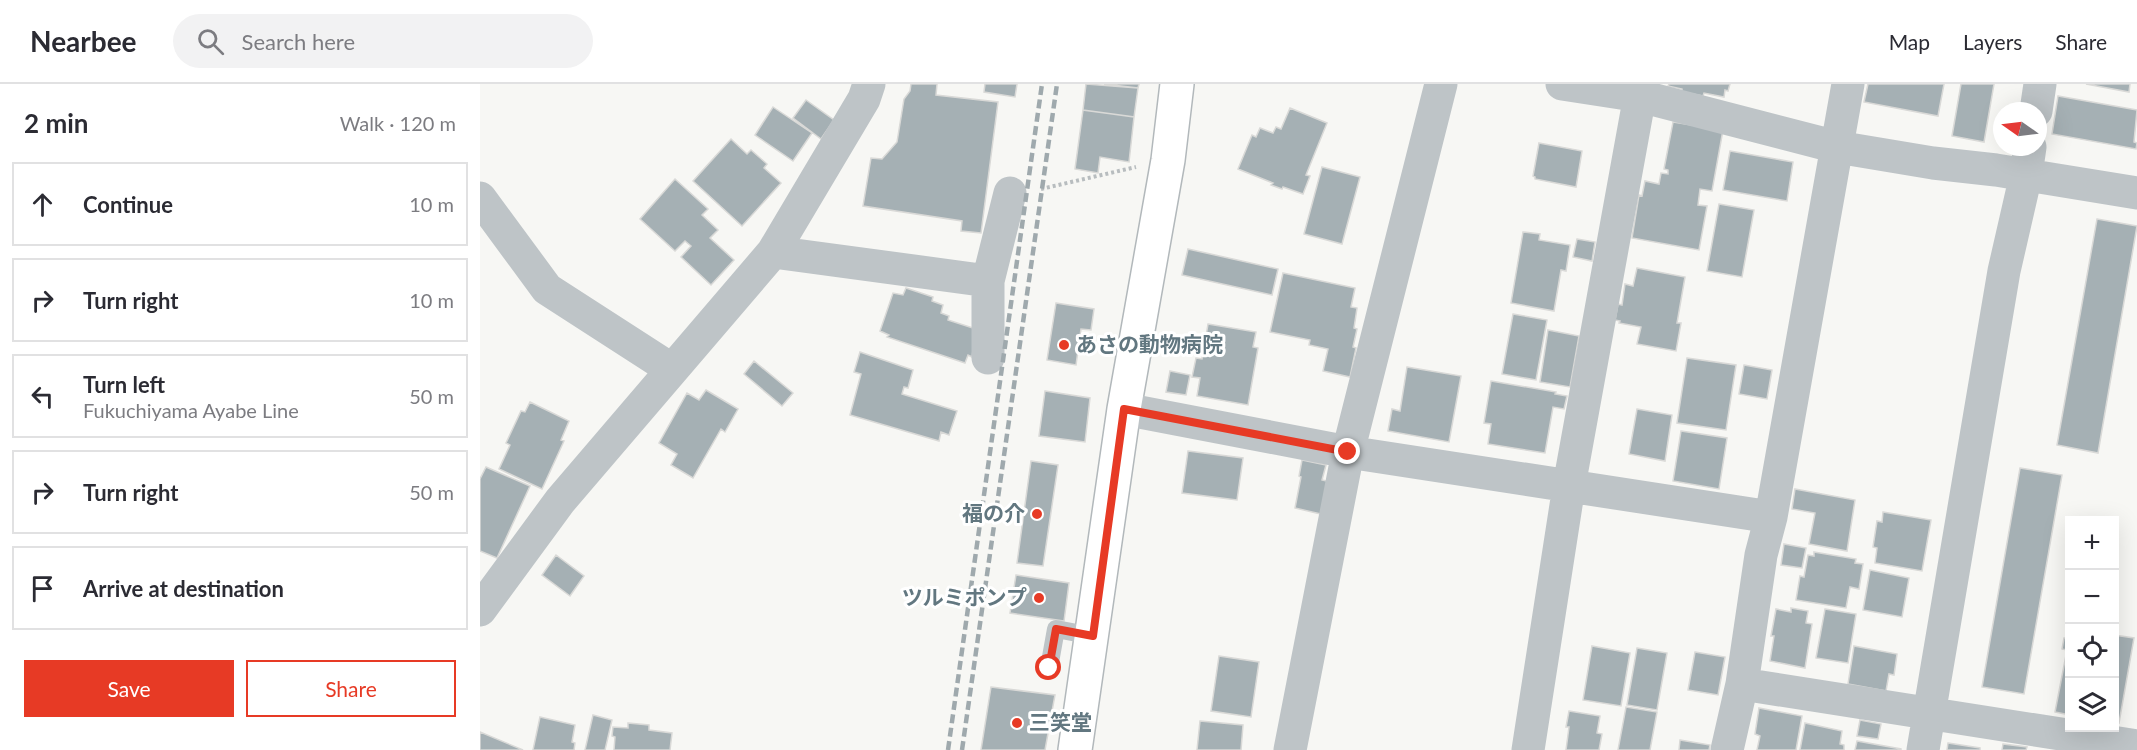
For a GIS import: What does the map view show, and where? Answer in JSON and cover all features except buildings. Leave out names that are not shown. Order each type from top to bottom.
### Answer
[{"type":"main road","points":[[1075,750],[1124,409],[1168,160],[1177,84]]},
{"type":"street","points":[[480,610],[560,501],[773,252],[864,99],[869,84]]},
{"type":"street","points":[[1290,750],[1348,452],[1441,84]]},
{"type":"street","points":[[1563,84],[1641,90],[1837,147],[2028,161],[2137,194]]},
{"type":"street","points":[[1727,750],[1742,684],[1761,555],[1771,517],[1848,84]]},
{"type":"street","points":[[2037,102],[2040,84]]},
{"type":"street","points":[[1528,750],[1569,486],[1641,90]]},
{"type":"street","points":[[1923,750],[2004,271],[2028,161]]},
{"type":"street","points":[[988,358],[988,281],[1010,193]]},
{"type":"street","points":[[480,198],[547,289],[671,369]]},
{"type":"street","points":[[773,252],[988,281]]},
{"type":"street","points":[[1124,409],[1348,452],[1771,517]]},
{"type":"street","points":[[1742,684],[2137,746]]},
{"type":"lane","points":[[1049,668],[1056,629],[1093,636]]},
{"type":"path","points":[[1010,193],[1040,189],[1140,166]]},
{"type":"railway","points":[[948,750],[1042,84]]},
{"type":"railway","points":[[962,750],[1057,84]]},
{"type":"place","name":"あさの動物病院","points":[[1064,345]]},
{"type":"place","name":"福の介","points":[[1037,514]]},
{"type":"place","name":"ツルミポンプ","points":[[1039,598]]},
{"type":"place","name":"三笑堂","points":[[1017,723]]},
{"type":"route","points":[[1049,668],[1056,629],[1093,636],[1124,409],[1348,452]]}]
